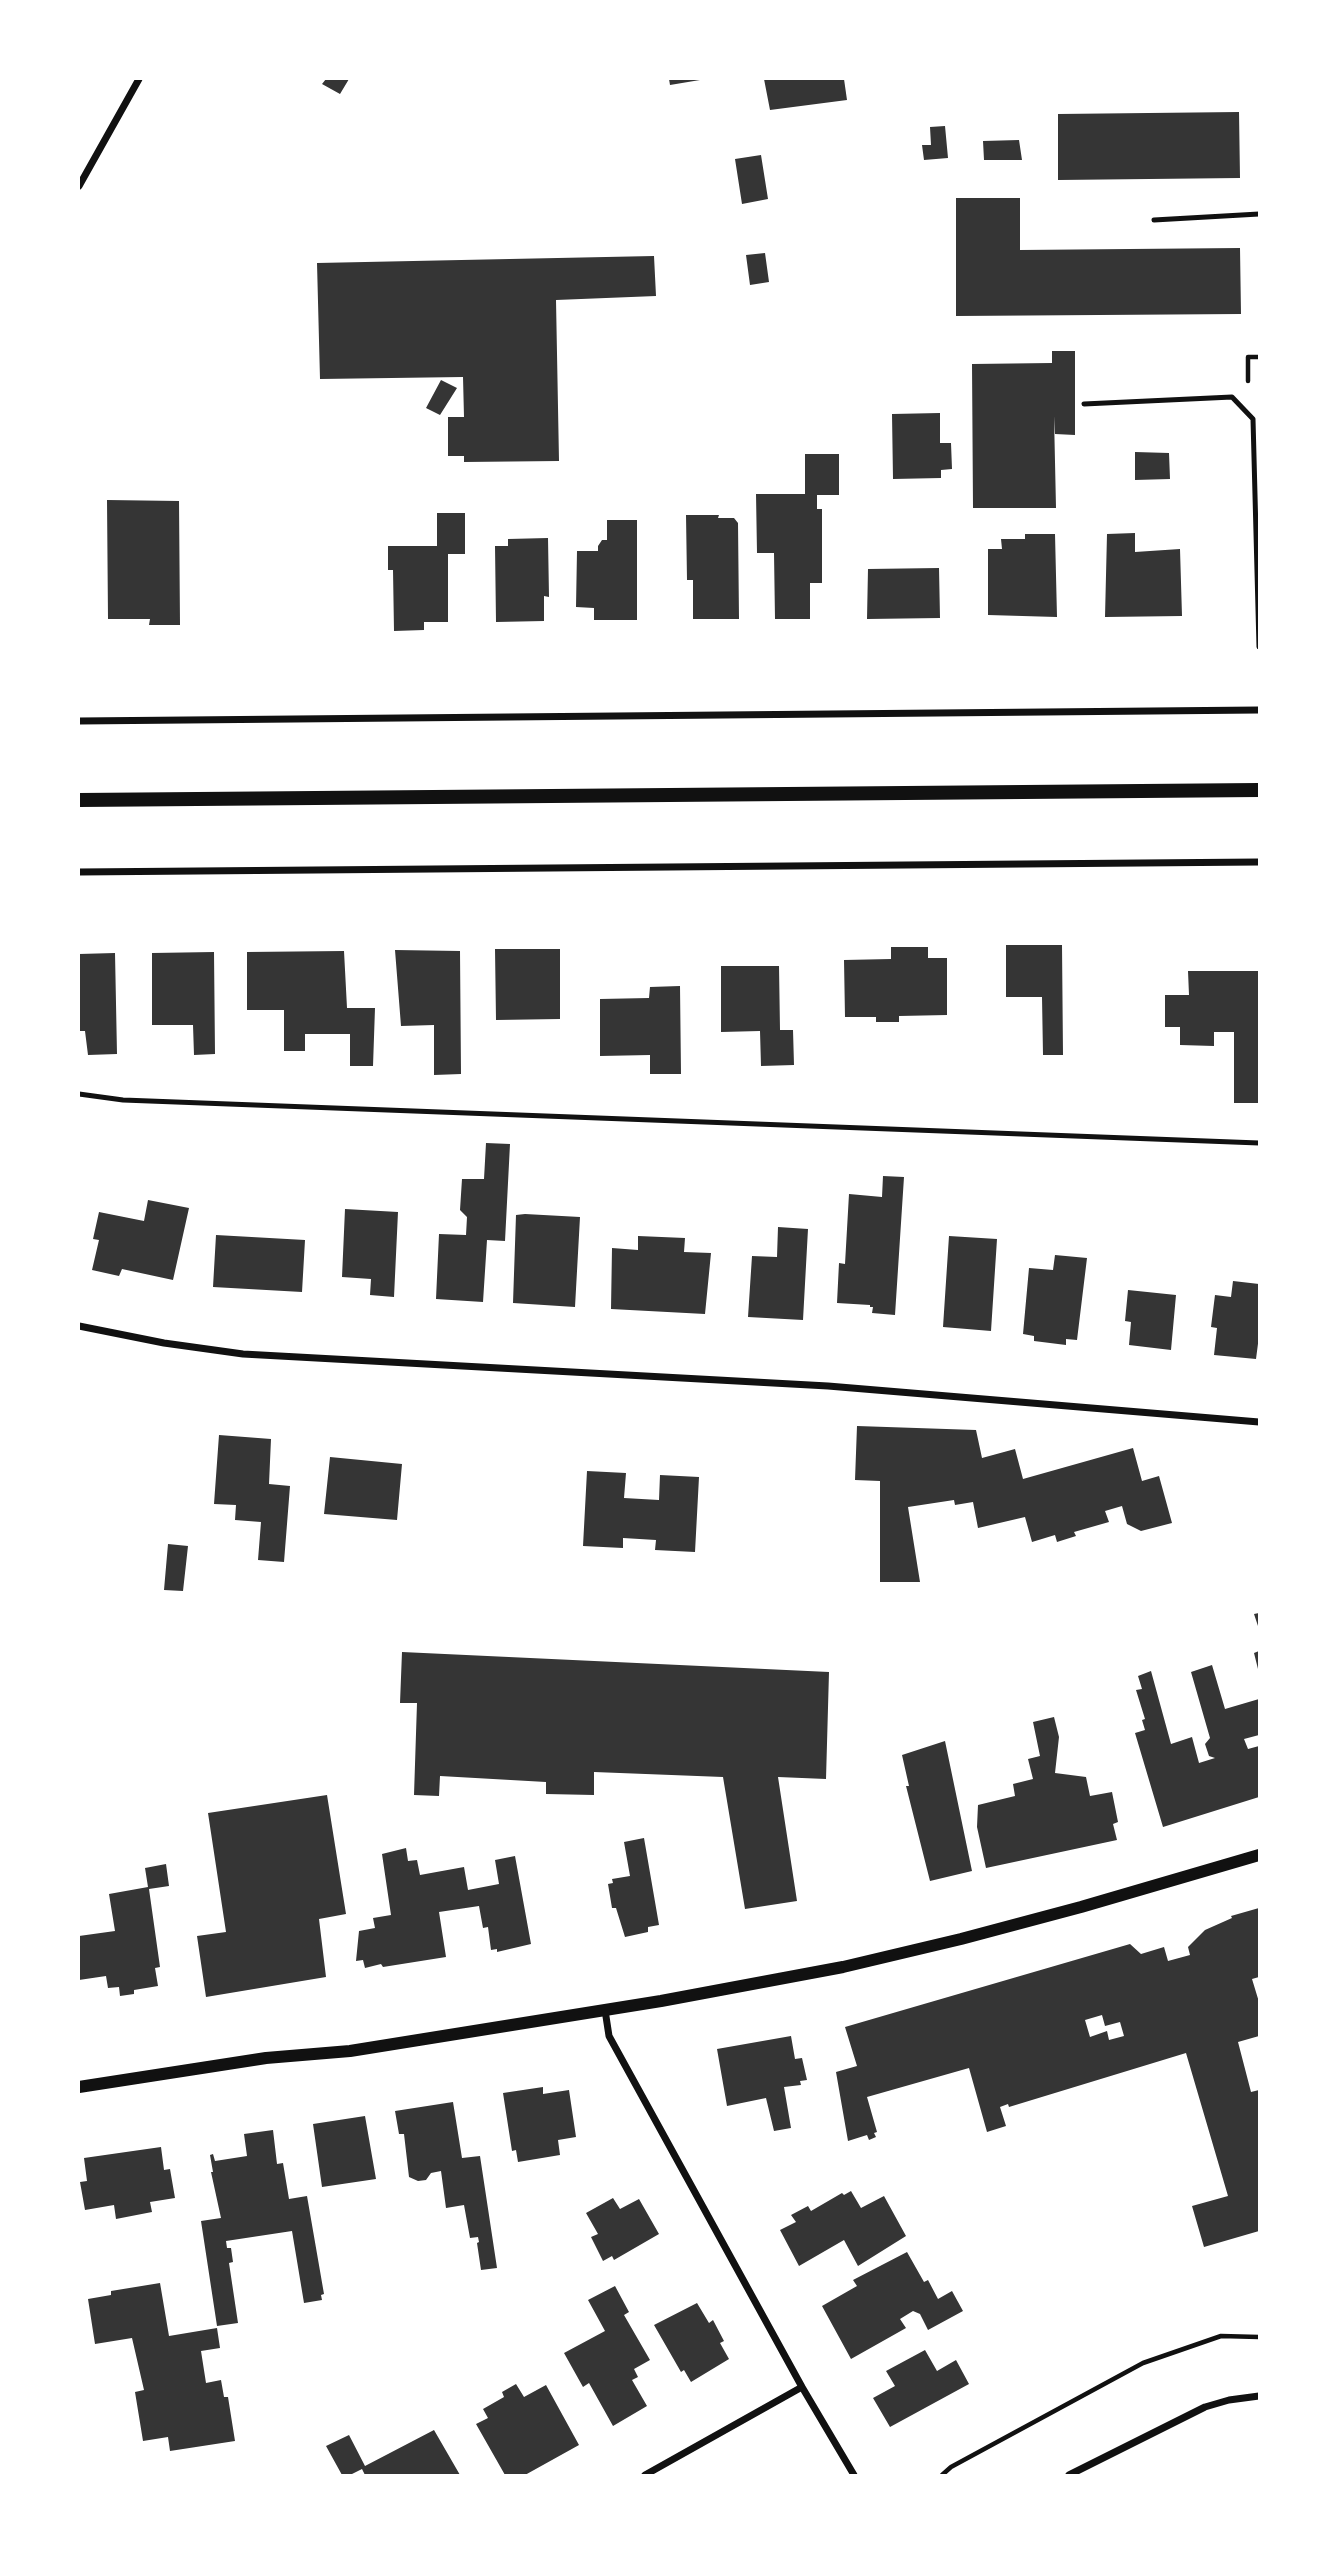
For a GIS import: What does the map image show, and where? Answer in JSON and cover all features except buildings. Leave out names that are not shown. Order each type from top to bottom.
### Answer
[{"type":"main road","points":[[79,800],[1259,790]]},
{"type":"street","points":[[79,186],[139,79]]},
{"type":"street","points":[[79,721],[1259,709]]},
{"type":"street","points":[[79,872],[1259,862]]},
{"type":"street","points":[[79,1326],[164,1343],[243,1354],[828,1386],[1259,1422]]},
{"type":"street","points":[[79,2087],[266,2058],[350,2051],[830,1970],[1094,1903],[1259,1855]]},
{"type":"street","points":[[605,2010],[609,2036],[802,2387],[854,2475]]},
{"type":"street","points":[[645,2475],[802,2387]]},
{"type":"street","points":[[1069,2475],[1205,2407],[1259,2396]]},
{"type":"lane","points":[[1154,220],[1259,214]]},
{"type":"lane","points":[[1084,404],[1232,397],[1253,419],[1259,648]]},
{"type":"lane","points":[[79,1094],[123,1100],[1259,1143]]},
{"type":"path","points":[[942,2475],[1143,2363],[1221,2336],[1259,2337]]}]
